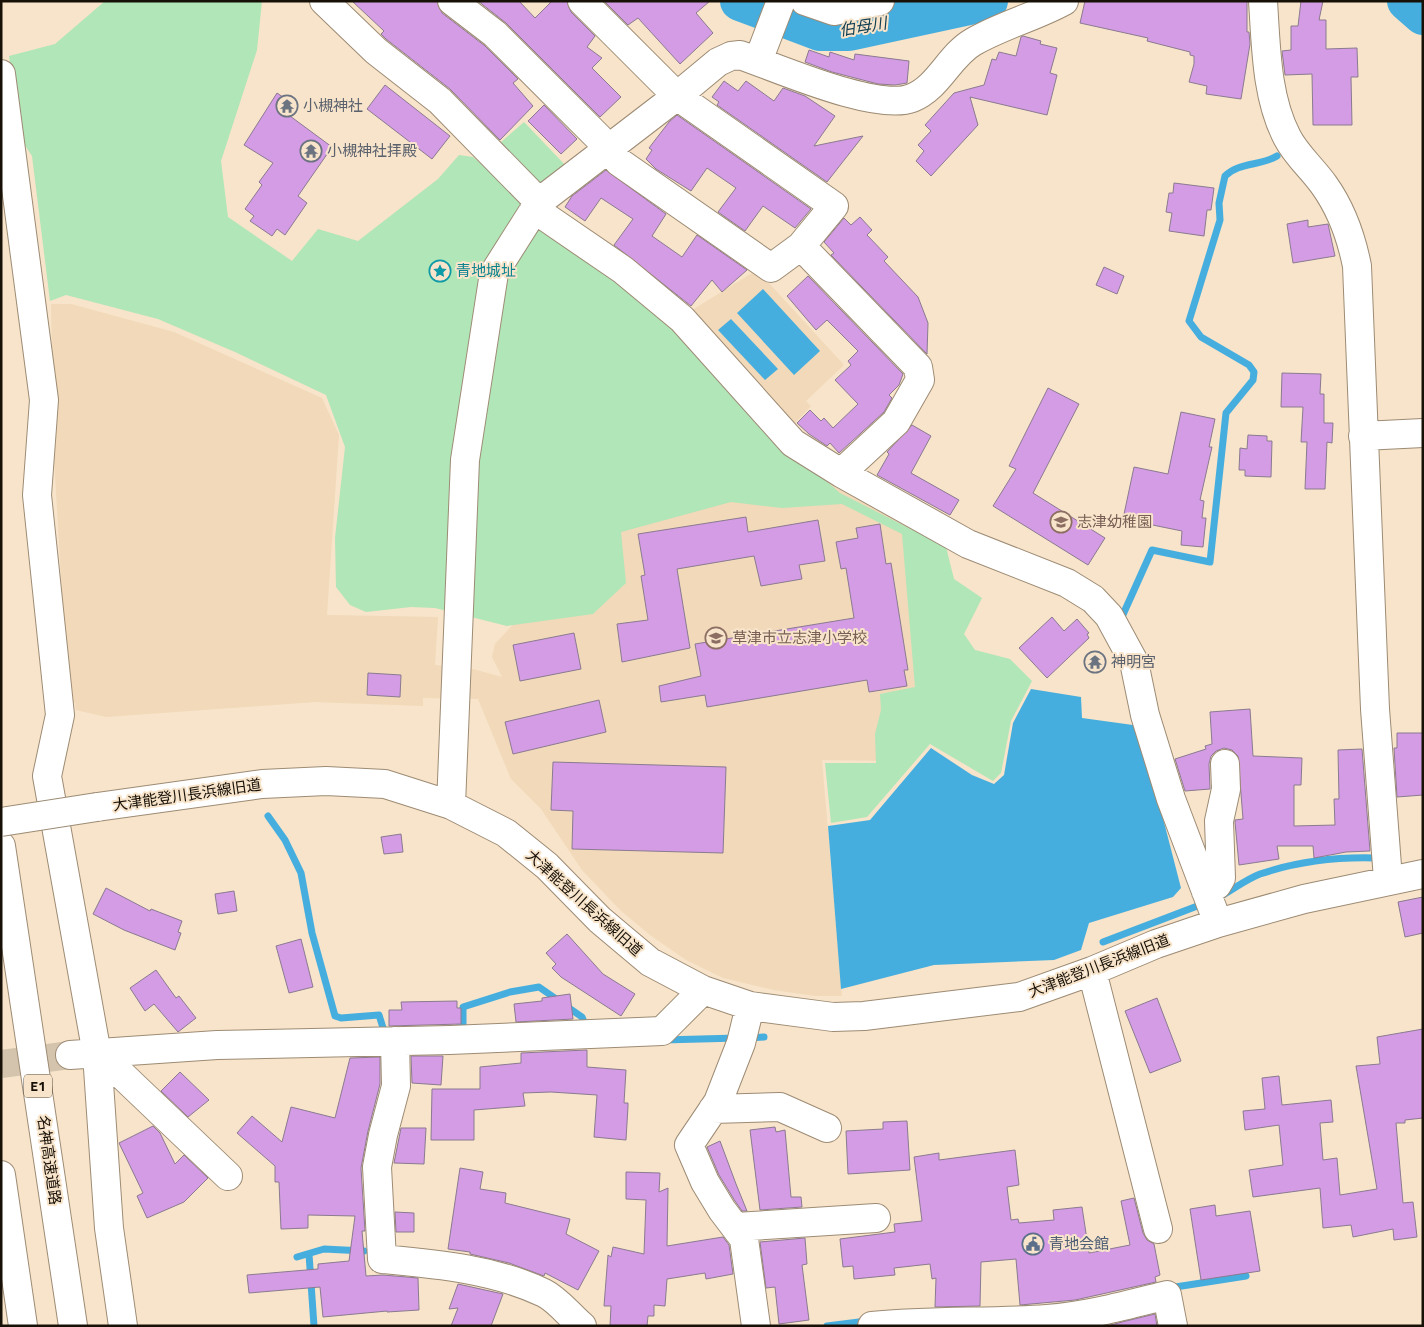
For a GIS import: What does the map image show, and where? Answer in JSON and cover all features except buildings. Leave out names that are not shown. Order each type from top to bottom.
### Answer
[{"type":"main road","points":[[324,1],[376,51],[440,101],[536,206],[623,270],[682,319],[794,443],[841,473],[968,544],[1067,583],[1093,599],[1109,616],[1134,662],[1145,715],[1171,799],[1218,923]]},
{"type":"main road","points":[[452,1],[495,34],[620,162],[633,172],[771,268],[801,246],[834,206],[677,96],[582,1]]},
{"type":"main road","points":[[758,61],[781,1]]},
{"type":"main road","points":[[805,1],[834,11],[880,1]]},
{"type":"main road","points":[[451,805],[465,460],[494,274],[536,206],[718,62],[731,56],[740,56],[758,61],[853,95],[880,100],[911,99],[928,89],[972,43],[1064,1]]},
{"type":"main road","points":[[1263,1],[1270,74],[1276,108],[1286,136],[1300,157],[1324,184],[1342,213],[1352,240],[1357,266],[1375,709],[1388,880]]},
{"type":"main road","points":[[1,74],[44,400],[37,495],[60,715],[47,776],[97,1054],[109,1228],[123,1326]]},
{"type":"main road","points":[[801,246],[918,367],[920,380],[896,422],[841,473]]},
{"type":"main road","points":[[1363,436],[1423,433]]},
{"type":"main road","points":[[1206,892],[1217,885],[1221,878],[1219,821],[1226,789],[1225,764]]},
{"type":"main road","name":"大津能登川長浜線旧道","points":[[1,822],[262,784],[326,781],[385,784],[451,805],[506,833],[546,866],[600,920],[650,962],[703,990],[750,1006],[833,1017],[864,1016],[1019,997],[1092,971],[1156,944],[1218,923],[1304,899],[1423,874]]},
{"type":"main road","name":"名神高速道路","points":[[1,846],[73,1326]]},
{"type":"main road","points":[[1092,971],[1158,1229]]},
{"type":"main road","points":[[70,1055],[217,1045],[395,1041],[662,1031],[703,990]]},
{"type":"main road","points":[[750,1006],[741,1044],[713,1109],[689,1145],[705,1182],[722,1210],[744,1239],[756,1326]]},
{"type":"main road","points":[[395,1041],[396,1086],[376,1167],[382,1258],[436,1264],[514,1282],[546,1294],[582,1326]]},
{"type":"main road","points":[[97,1054],[228,1176]]},
{"type":"main road","points":[[713,1109],[780,1107],[827,1128]]},
{"type":"main road","points":[[1,1175],[23,1326]]},
{"type":"main road","points":[[736,1227],[876,1218]]},
{"type":"main road","points":[[872,1326],[907,1322],[1086,1315],[1166,1295],[1173,1326]]},
{"type":"shaded area","name":"草津市立志津小学校","points":[[757,270],[844,365],[806,401],[811,406],[775,445],[918,530],[915,579],[941,664],[895,761],[822,760],[842,996],[815,996],[774,990],[723,978],[686,960],[650,935],[620,910],[582,870],[541,809],[511,779],[478,699],[423,698],[423,706],[315,702],[106,717],[76,710],[75,703],[70,701],[54,457],[51,304],[71,304],[174,332],[322,398],[339,435],[327,615],[438,617],[435,665],[473,669],[502,677],[492,657],[495,644],[581,551],[689,312]]},
{"type":"green space","points":[[105,1],[262,1],[257,50],[221,161],[228,217],[292,261],[318,229],[358,241],[438,179],[459,155],[473,157],[500,180],[567,245],[649,308],[707,360],[756,420],[840,493],[946,547],[954,579],[982,598],[964,634],[975,650],[1010,659],[1032,681],[1011,721],[1001,773],[993,781],[930,744],[867,817],[831,823],[825,763],[876,763],[875,734],[881,710],[880,694],[915,687],[902,534],[842,504],[782,508],[731,502],[621,532],[626,583],[593,614],[507,626],[435,608],[411,607],[366,612],[350,605],[336,587],[335,538],[345,447],[326,395],[235,352],[158,319],[66,295],[50,301],[32,156],[20,138],[9,56],[55,44]]},
{"type":"green space","points":[[524,122],[568,168],[545,187],[537,185],[499,144]]},
{"type":"water","points":[[763,289],[820,351],[794,375],[737,313]]},
{"type":"water","points":[[731,319],[778,369],[765,380],[718,330]]},
{"type":"water","points":[[1031,689],[1081,697],[1082,718],[1133,725],[1157,795],[1181,888],[1173,897],[1089,923],[1081,950],[1054,960],[934,965],[841,989],[828,826],[870,820],[931,748],[972,775],[994,784],[1004,775],[1013,723]]},
{"type":"waterway","name":"伯母川","points":[[740,1],[820,31],[849,31],[988,1]]},
{"type":"waterway","name":"伯母川","points":[[1407,1],[1423,15]]},
{"type":"waterway","points":[[1121,619],[1152,550],[1210,562],[1226,413],[1253,380],[1254,372],[1249,365],[1201,337],[1189,321],[1220,220],[1219,203],[1225,176],[1237,168],[1277,156]]},
{"type":"waterway","points":[[268,816],[285,840],[301,873],[312,933],[335,1016],[341,1018],[379,1015],[384,1031],[389,1031]]},
{"type":"waterway","points":[[1223,895],[1255,876],[1288,866],[1331,859],[1375,858]]},
{"type":"waterway","points":[[1103,942],[1200,905]]},
{"type":"waterway","points":[[457,1028],[463,1028],[463,1007],[510,992],[539,987],[582,1017],[587,1029]]},
{"type":"waterway","points":[[748,1038],[764,1037]]},
{"type":"waterway","points":[[663,1040],[738,1038]]},
{"type":"waterway","points":[[297,1257],[324,1249],[364,1251]]},
{"type":"waterway","points":[[309,1254],[314,1326]]},
{"type":"waterway","points":[[1169,1288],[1246,1276]]},
{"type":"waterway","points":[[827,1326],[867,1321]]},
{"type":"tunnel","points":[[1,1064],[70,1055]]},
{"type":"place","name":"小槻神社","points":[[287,106]]},
{"type":"place","name":"小槻神社拝殿","points":[[311,151]]},
{"type":"place","name":"青地城址","points":[[440,271]]},
{"type":"place","name":"志津幼稚園","points":[[1061,522]]},
{"type":"place","name":"草津市立志津小学校","points":[[716,638]]},
{"type":"place","name":"神明宮","points":[[1095,662]]},
{"type":"place","name":"青地会館","points":[[1033,1244]]}]
